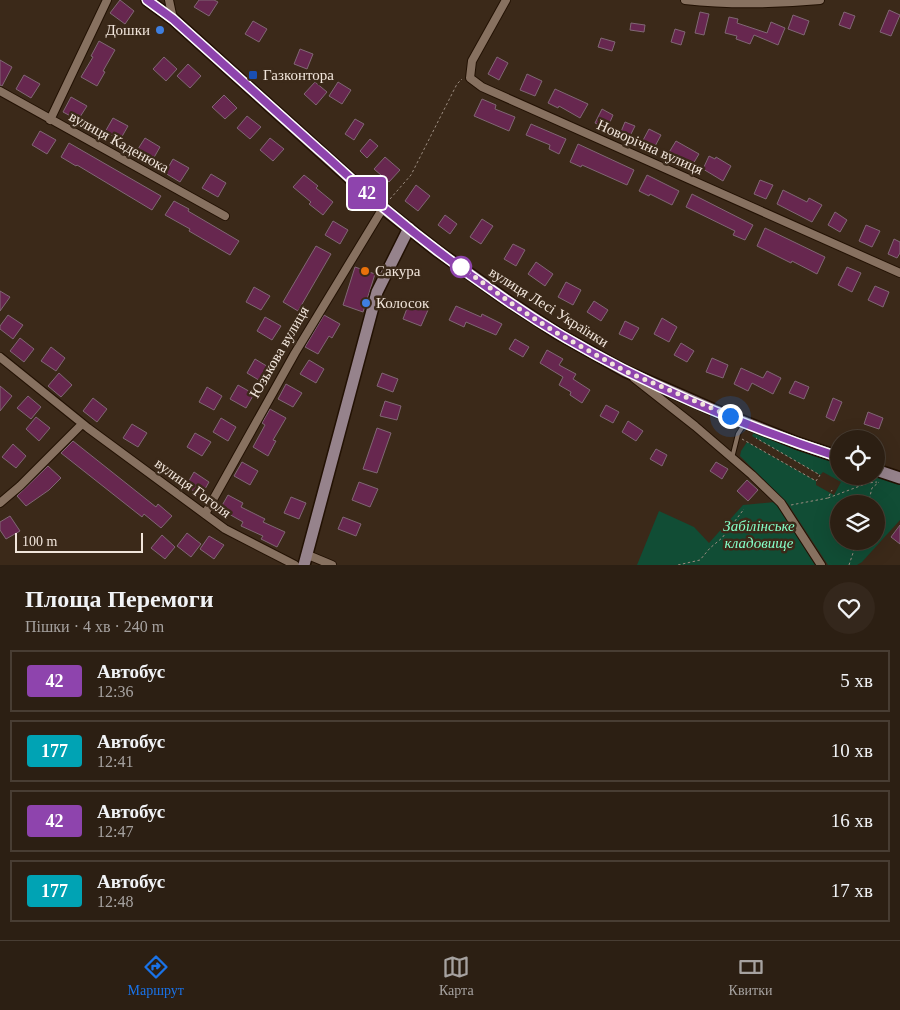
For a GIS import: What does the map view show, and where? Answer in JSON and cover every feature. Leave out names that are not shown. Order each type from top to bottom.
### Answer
[{"type":"main road","name":"вулиця Лесі Українки","points":[[147,0],[173,19],[383,208],[505,299],[557,333],[625,371],[743,426],[830,454]]},
{"type":"main road","points":[[306,560],[377,292],[408,228]]},
{"type":"main road","points":[[885,473],[900,478]]},
{"type":"street","points":[[50,120],[107,0]]},
{"type":"street","points":[[169,0],[173,19]]},
{"type":"street","points":[[470,78],[472,62],[506,0]]},
{"type":"street","points":[[685,0],[714,3],[792,3],[820,0]]},
{"type":"street","name":"Новорічна вулиця","points":[[470,78],[482,87],[900,273]]},
{"type":"street","name":"вулиця Каденюка","points":[[0,91],[225,216]]},
{"type":"street","name":"Юзькова вулиця","points":[[205,514],[295,353],[383,208]]},
{"type":"street","name":"вулиця Гоголя","points":[[0,357],[82,424],[225,529],[295,565]]},
{"type":"street","points":[[625,371],[752,475],[783,506],[821,565]]},
{"type":"street","points":[[0,503],[20,486],[82,424]]},
{"type":"street","points":[[306,560],[332,565]]},
{"type":"lane","points":[[732,458],[737,436],[743,426]]},
{"type":"path","points":[[383,208],[410,175],[457,84],[463,78],[470,78]]},
{"type":"path","points":[[737,436],[816,481],[820,475],[743,426]]},
{"type":"path","points":[[836,495],[868,483],[880,481],[872,488],[870,495]]},
{"type":"path","points":[[783,506],[828,498],[832,490]]},
{"type":"path","points":[[678,565],[700,560],[722,538],[744,509]]},
{"type":"path","points":[[849,565],[854,550]]},
{"type":"green space","points":[[754,432],[830,459],[830,476],[823,472],[820,475],[752,436]]},
{"type":"green space","points":[[747,442],[816,481],[816,485],[834,495],[830,495],[830,550],[873,550],[857,565],[828,565],[788,504],[740,456],[741,451]]},
{"type":"green space","points":[[885,478],[900,484],[900,520],[885,537],[885,495],[834,495],[839,485],[885,485]]},
{"type":"green space","name":"Забілінське кладовище","points":[[775,502],[815,565],[637,565],[659,511],[694,527],[709,543],[743,505]]},
{"type":"building","points":[[120,0],[134,11],[125,24],[110,13]]},
{"type":"building","points":[[199,0],[214,0],[218,2],[209,16],[194,7]]},
{"type":"building","points":[[889,10],[900,15],[891,36],[880,32]]},
{"type":"building","points":[[700,12],[709,14],[704,35],[695,33]]},
{"type":"building","points":[[844,12],[855,16],[850,29],[839,25]]},
{"type":"building","points":[[793,15],[809,21],[804,35],[788,29]]},
{"type":"building","points":[[729,17],[738,19],[737,23],[767,33],[771,22],[785,28],[778,45],[754,35],[750,44],[736,39],[737,36],[725,33]]},
{"type":"building","points":[[253,21],[267,29],[259,42],[245,34]]},
{"type":"building","points":[[631,23],[645,25],[644,32],[630,30]]},
{"type":"building","points":[[675,29],[685,32],[681,45],[671,42]]},
{"type":"building","points":[[601,38],[615,42],[612,51],[598,47]]},
{"type":"building","points":[[99,41],[115,50],[97,86],[81,77],[93,57],[91,56]]},
{"type":"building","points":[[300,49],[313,54],[307,69],[294,64]]},
{"type":"building","points":[[164,57],[177,69],[166,81],[153,69]]},
{"type":"building","points":[[497,57],[508,63],[499,80],[488,74]]},
{"type":"building","points":[[0,60],[12,67],[2,86],[0,85]]},
{"type":"building","points":[[188,64],[201,76],[190,88],[177,76]]},
{"type":"building","points":[[527,74],[542,81],[535,96],[520,90]]},
{"type":"building","points":[[24,75],[40,84],[31,98],[16,89]]},
{"type":"building","points":[[315,82],[327,92],[316,105],[304,94]]},
{"type":"building","points":[[338,82],[351,90],[342,104],[329,96]]},
{"type":"building","points":[[555,89],[588,104],[580,118],[559,106],[558,108],[548,103]]},
{"type":"building","points":[[224,95],[237,108],[225,119],[212,107]]},
{"type":"building","points":[[71,97],[87,106],[78,120],[63,112]]},
{"type":"building","points":[[482,99],[496,105],[495,109],[515,117],[509,131],[474,116]]},
{"type":"building","points":[[602,109],[613,115],[607,129],[595,123]]},
{"type":"building","points":[[247,116],[261,127],[250,139],[237,128]]},
{"type":"building","points":[[113,118],[128,126],[120,140],[105,132]]},
{"type":"building","points":[[355,119],[364,124],[354,140],[345,134]]},
{"type":"building","points":[[625,122],[635,126],[629,138],[620,134]]},
{"type":"building","points":[[531,124],[566,139],[559,154],[549,149],[550,145],[526,135]]},
{"type":"building","points":[[649,129],[661,135],[653,150],[641,144]]},
{"type":"building","points":[[40,131],[56,140],[47,154],[32,145]]},
{"type":"building","points":[[145,138],[160,147],[152,161],[136,152]]},
{"type":"building","points":[[270,138],[284,149],[273,161],[260,150]]},
{"type":"building","points":[[370,139],[378,146],[367,158],[360,151]]},
{"type":"building","points":[[676,141],[699,154],[693,164],[679,158],[678,160],[668,154]]},
{"type":"building","points":[[69,143],[161,196],[152,210],[61,157]]},
{"type":"building","points":[[578,144],[634,170],[627,185],[582,165],[581,167],[570,162]]},
{"type":"building","points":[[709,156],[715,159],[716,157],[731,166],[723,181],[703,169]]},
{"type":"building","points":[[385,157],[400,170],[389,182],[374,169]]},
{"type":"building","points":[[173,159],[189,168],[180,182],[165,173]]},
{"type":"building","points":[[211,174],[226,183],[218,197],[202,188]]},
{"type":"building","points":[[304,175],[333,202],[323,215],[309,204],[311,202],[293,187]]},
{"type":"building","points":[[647,175],[679,191],[672,205],[650,194],[649,196],[639,191]]},
{"type":"building","points":[[760,180],[773,185],[766,199],[754,194]]},
{"type":"building","points":[[416,185],[430,196],[418,211],[405,201]]},
{"type":"building","points":[[783,190],[807,202],[809,198],[822,205],[812,222],[777,204]]},
{"type":"building","points":[[692,194],[753,225],[745,240],[733,235],[735,231],[686,207]]},
{"type":"building","points":[[174,201],[239,241],[230,255],[165,215]]},
{"type":"building","points":[[835,212],[847,220],[840,232],[828,225]]},
{"type":"building","points":[[445,215],[457,224],[450,234],[438,225]]},
{"type":"building","points":[[482,219],[493,226],[481,244],[470,237]]},
{"type":"building","points":[[333,221],[348,230],[340,244],[325,235]]},
{"type":"building","points":[[866,225],[880,231],[872,247],[859,241]]},
{"type":"building","points":[[765,228],[825,257],[817,274],[757,246]]},
{"type":"building","points":[[894,239],[900,242],[900,253],[897,258],[888,254]]},
{"type":"building","points":[[513,244],[525,250],[516,266],[504,259]]},
{"type":"building","points":[[316,246],[331,254],[298,311],[283,302]]},
{"type":"building","points":[[536,262],[553,274],[545,286],[528,274]]},
{"type":"building","points":[[355,267],[375,274],[363,312],[343,305]]},
{"type":"building","points":[[847,267],[861,273],[852,292],[838,285]]},
{"type":"building","points":[[566,282],[581,290],[573,305],[558,297]]},
{"type":"building","points":[[875,286],[889,292],[883,307],[868,300]]},
{"type":"building","points":[[254,287],[270,296],[261,310],[246,302]]},
{"type":"building","points":[[0,291],[10,297],[0,311]]},
{"type":"building","points":[[594,301],[608,310],[601,321],[587,312]]},
{"type":"building","points":[[409,303],[428,310],[421,326],[403,319]]},
{"type":"building","points":[[456,306],[481,317],[482,314],[502,324],[496,335],[466,322],[464,327],[449,320]]},
{"type":"building","points":[[8,315],[23,325],[13,339],[0,329]]},
{"type":"building","points":[[324,315],[340,324],[332,338],[329,336],[318,354],[305,347]]},
{"type":"building","points":[[265,317],[281,326],[272,340],[257,331]]},
{"type":"building","points":[[662,318],[677,327],[669,342],[654,334]]},
{"type":"building","points":[[625,321],[639,328],[632,340],[619,334]]},
{"type":"building","points":[[20,338],[34,349],[24,362],[10,351]]},
{"type":"building","points":[[515,339],[529,347],[523,357],[509,349]]},
{"type":"building","points":[[681,343],[694,351],[687,362],[674,355]]},
{"type":"building","points":[[51,347],[65,358],[56,371],[41,361]]},
{"type":"building","points":[[547,350],[563,359],[559,365],[576,374],[573,379],[590,390],[582,403],[570,395],[571,392],[559,385],[563,377],[540,363]]},
{"type":"building","points":[[712,358],[728,365],[723,378],[706,372]]},
{"type":"building","points":[[255,359],[270,368],[262,382],[247,373]]},
{"type":"building","points":[[309,360],[324,369],[316,383],[300,374]]},
{"type":"building","points":[[741,368],[763,378],[767,371],[781,378],[773,394],[752,383],[748,391],[734,384]]},
{"type":"building","points":[[59,373],[72,385],[61,397],[48,386]]},
{"type":"building","points":[[382,373],[398,379],[393,392],[377,386]]},
{"type":"building","points":[[795,381],[809,387],[804,399],[789,393]]},
{"type":"building","points":[[286,384],[302,393],[293,407],[278,399]]},
{"type":"building","points":[[238,385],[254,394],[246,408],[230,399]]},
{"type":"building","points":[[0,386],[12,396],[0,411]]},
{"type":"building","points":[[207,387],[222,396],[214,410],[199,402]]},
{"type":"building","points":[[28,396],[41,407],[31,419],[17,408]]},
{"type":"building","points":[[93,398],[107,409],[97,422],[83,411]]},
{"type":"building","points":[[833,398],[842,402],[834,421],[826,417]]},
{"type":"building","points":[[385,401],[401,406],[397,420],[380,416]]},
{"type":"building","points":[[606,405],[619,412],[613,423],[600,416]]},
{"type":"building","points":[[270,409],[286,418],[273,440],[276,441],[268,456],[253,447],[265,425],[262,423]]},
{"type":"building","points":[[868,412],[883,418],[879,429],[864,424]]},
{"type":"building","points":[[36,417],[50,428],[39,441],[26,429]]},
{"type":"building","points":[[221,418],[236,427],[228,441],[213,432]]},
{"type":"building","points":[[628,421],[643,431],[636,441],[622,432]]},
{"type":"building","points":[[132,424],[147,433],[138,447],[123,438]]},
{"type":"building","points":[[377,428],[391,433],[377,473],[363,469]]},
{"type":"building","points":[[195,433],[211,442],[202,456],[187,447]]},
{"type":"building","points":[[73,441],[156,507],[158,504],[172,516],[161,528],[144,514],[142,517],[61,453]]},
{"type":"building","points":[[13,444],[26,456],[16,468],[2,457]]},
{"type":"building","points":[[656,449],[667,455],[662,466],[650,459]]},
{"type":"building","points":[[242,462],[258,471],[250,485],[234,476]]},
{"type":"building","points":[[716,462],[728,469],[722,479],[710,471]]},
{"type":"building","points":[[48,466],[61,478],[49,490],[26,506],[17,496]]},
{"type":"building","points":[[194,472],[209,482],[201,496],[186,486]]},
{"type":"building","points":[[747,480],[758,490],[748,501],[737,491]]},
{"type":"building","points":[[359,482],[378,489],[370,507],[352,500]]},
{"type":"building","points":[[228,495],[243,503],[241,507],[265,519],[263,522],[285,532],[277,547],[261,539],[263,536],[241,526],[243,522],[220,509]]},
{"type":"building","points":[[291,497],[306,503],[299,519],[284,513]]},
{"type":"building","points":[[10,516],[20,531],[6,539],[0,530],[0,522]]},
{"type":"building","points":[[343,517],[361,524],[356,536],[338,529]]},
{"type":"building","points":[[900,525],[900,544],[891,537]]},
{"type":"building","points":[[187,533],[201,544],[191,557],[177,546]]},
{"type":"building","points":[[162,535],[175,547],[165,559],[151,548]]},
{"type":"building","points":[[209,536],[224,545],[214,559],[200,549]]},
{"type":"bus line","name":"42","points":[[147,0],[173,19],[383,208],[436,250],[505,299],[557,333],[625,371],[714,410],[830,454]]},
{"type":"place","name":"Дошки","points":[[160,30]]},
{"type":"place","name":"Газконтора","points":[[253,75]]},
{"type":"place","name":"Сакура","points":[[365,271]]},
{"type":"place","name":"Колосок","points":[[366,303]]},
{"type":"route","points":[[461,267],[557,333],[625,371],[730,416]]}]
